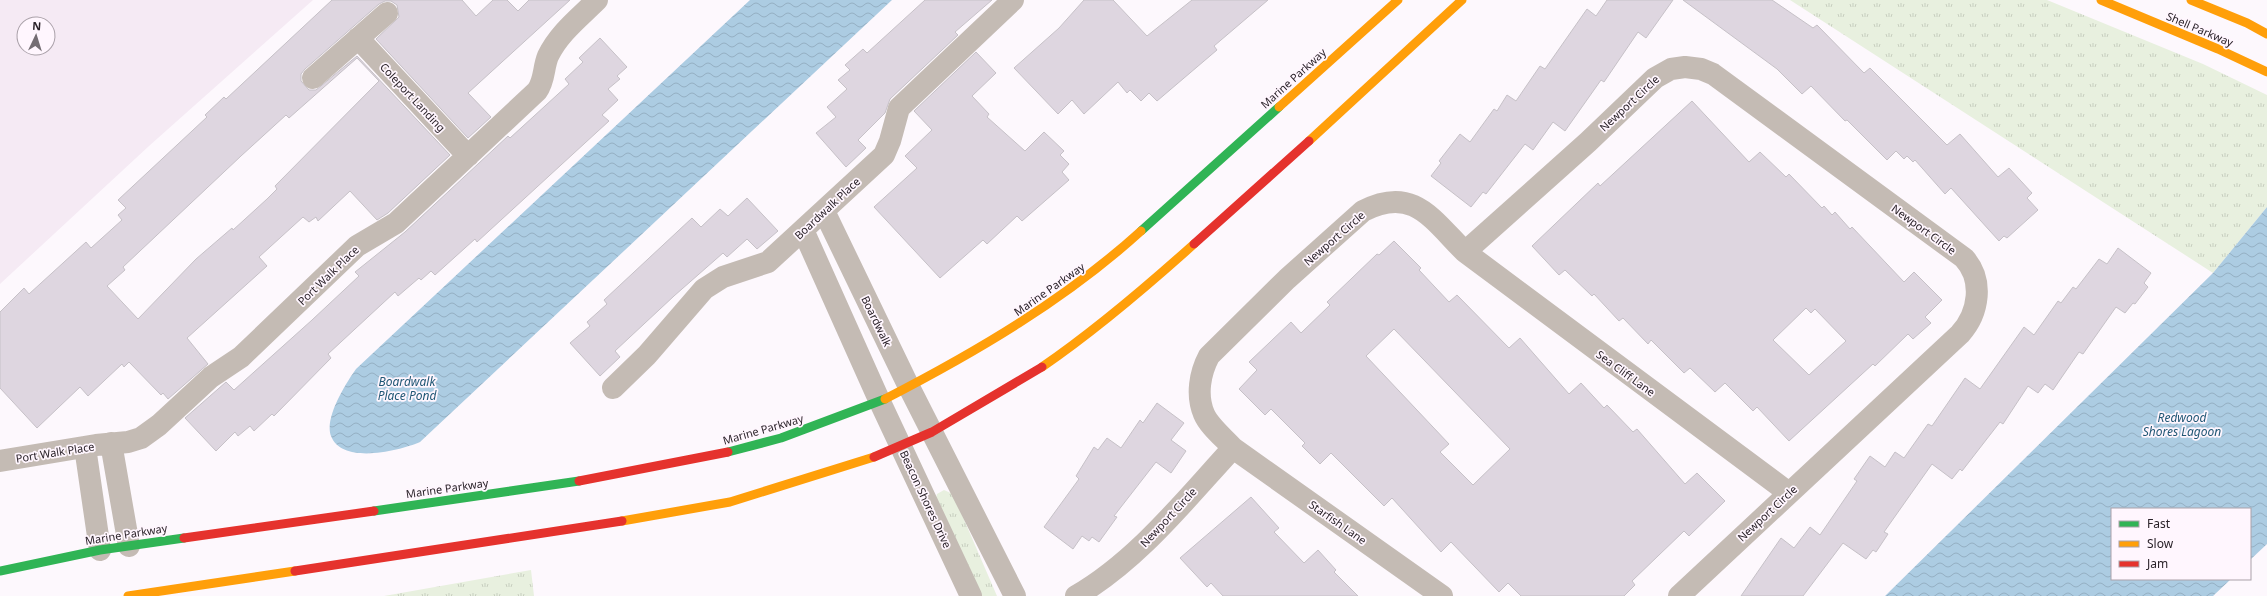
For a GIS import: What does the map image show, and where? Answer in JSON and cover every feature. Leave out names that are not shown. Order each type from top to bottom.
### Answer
[{"type":"main road","name":"Marine Parkway","points":[[0,571],[100,550],[568,482],[713,456],[781,438],[880,402],[1024,321],[1086,278],[1117,253],[1398,0]]},
{"type":"main road","points":[[128,596],[687,512],[730,502],[875,456],[932,432],[1034,373],[1084,338],[1189,249],[1462,0]]},
{"type":"main road","name":"Shell Parkway","points":[[2100,0],[2218,49],[2267,72]]},
{"type":"main road","points":[[2191,0],[2247,23],[2267,34]]},
{"type":"street","name":"Port Walk Place","points":[[0,461],[111,443],[128,442],[141,438],[156,427],[212,377],[242,357],[357,246],[396,224],[537,91],[542,84],[545,64],[554,45],[561,35],[598,0]]},
{"type":"street","name":"Boardwalk Place","points":[[613,388],[647,355],[704,289],[723,277],[768,262],[884,155],[890,141],[899,108],[1014,0]]},
{"type":"street","points":[[313,78],[387,13]]},
{"type":"street","name":"Coleport Landing","points":[[358,38],[468,156]]},
{"type":"street","name":"Newport Circle","points":[[1076,596],[1100,582],[1135,552],[1233,448],[1204,414],[1200,386],[1201,370],[1209,356],[1287,280],[1363,211],[1376,205],[1392,201],[1414,205],[1433,219],[1465,252],[1588,142],[1650,82],[1671,69],[1685,66],[1700,68],[1713,74],[1964,258],[1969,264],[1974,276],[1977,297],[1973,317],[1966,327],[1678,596]]},
{"type":"street","name":"Boardwalk","points":[[824,211],[932,432]]},
{"type":"street","points":[[803,230],[880,402]]},
{"type":"street","name":"Sea Cliff Lane","points":[[1465,252],[1789,493]]},
{"type":"street","name":"Beacon Shores Drive","points":[[880,402],[971,596]]},
{"type":"street","points":[[932,432],[1016,596]]},
{"type":"street","points":[[111,443],[129,546]]},
{"type":"street","points":[[85,447],[100,550]]},
{"type":"street","name":"Starfish Lane","points":[[1233,448],[1442,596]]},
{"type":"shaded area","points":[[0,0],[313,0],[149,146],[0,284]]},
{"type":"green space","points":[[1790,0],[2047,0],[2203,64],[2267,95],[2267,207],[2213,273]]},
{"type":"green space","points":[[944,490],[953,494],[997,596],[982,596],[936,498],[937,494]]},
{"type":"green space","points":[[531,570],[534,596],[384,596]]},
{"type":"water","name":"Boardwalk Place Pond","points":[[750,0],[892,0],[420,442],[411,446],[386,452],[372,453],[358,453],[337,445],[331,436],[330,429],[333,411],[337,401],[356,369]]},
{"type":"water","name":"Redwood Shores Lagoon","points":[[2267,207],[2267,544],[2251,559],[2251,508],[2111,508],[2111,580],[2230,580],[2213,596],[1885,596],[2213,273]]},
{"type":"building","points":[[332,0],[462,0],[476,16],[493,0],[507,0],[518,11],[529,0],[570,0],[468,93],[491,117],[468,138],[376,39],[399,17],[397,5],[391,1],[385,1],[379,4],[305,69],[301,74],[301,81],[309,90],[316,90],[357,56],[450,155],[388,213],[377,220],[350,191],[318,221],[316,217],[309,222],[303,217],[259,257],[267,266],[187,338],[208,364],[168,399],[163,393],[161,395],[129,362],[124,367],[122,364],[88,396],[80,387],[37,428],[0,388],[0,312],[24,288],[29,294],[86,242],[91,248],[122,220],[118,215],[126,208],[118,200],[207,117],[205,115],[224,97],[226,99]],"holes":[[[357,58],[379,81],[275,186],[277,189],[267,199],[233,230],[232,228],[196,259],[138,319],[107,286],[125,270],[123,267],[241,156],[286,115],[289,118]]]},
{"type":"building","points":[[925,0],[992,0],[955,32],[958,35],[890,99],[885,113],[858,140],[866,148],[846,167],[816,133],[836,117],[827,107],[847,89],[838,80],[850,70],[845,65],[863,49],[867,53]]},
{"type":"building","points":[[1084,0],[1113,0],[1147,36],[1192,0],[1268,0],[1214,46],[1217,50],[1157,101],[1149,93],[1141,101],[1130,90],[1127,93],[1118,82],[1084,114],[1072,100],[1058,114],[1014,68],[1059,28]]},
{"type":"building","points":[[1607,0],[1673,0],[1646,38],[1638,32],[1604,82],[1601,80],[1565,131],[1553,122],[1533,150],[1525,144],[1486,194],[1483,192],[1471,207],[1431,176],[1441,163],[1439,161],[1460,134],[1470,142],[1494,109],[1497,111],[1507,95],[1516,101],[1540,66],[1545,69],[1587,9],[1596,16]]},
{"type":"building","points":[[1683,0],[1772,0],[1813,28],[1817,25],[1864,73],[1870,68],[1947,145],[1960,134],[1998,177],[2009,168],[2032,193],[2027,198],[2038,210],[2007,238],[2004,236],[1999,241],[1951,188],[1945,194],[1915,160],[1913,162],[1907,156],[1904,159],[1896,151],[1887,160],[1847,120],[1845,121],[1811,86],[1802,94],[1777,69]]},
{"type":"building","points":[[600,38],[627,67],[617,76],[620,79],[608,89],[618,100],[602,115],[609,121],[477,242],[475,239],[435,275],[431,271],[421,280],[419,278],[398,296],[395,292],[328,354],[331,358],[274,416],[272,414],[254,431],[250,426],[238,436],[235,432],[216,451],[185,418],[226,382],[234,390],[312,320],[359,276],[355,272],[405,232],[508,136],[510,138],[569,84],[565,79],[583,62],[579,58]]},
{"type":"building","points":[[976,52],[996,73],[972,96],[989,114],[987,117],[1025,151],[1044,132],[1064,151],[1060,155],[1069,164],[1062,172],[1069,180],[1022,221],[1017,216],[987,244],[983,240],[940,278],[874,207],[917,168],[905,156],[932,130],[914,111]]},
{"type":"building","points":[[1692,101],[1749,162],[1760,152],[1786,177],[1789,174],[1822,208],[1824,206],[1832,215],[1835,212],[1850,229],[1852,227],[1904,282],[1914,272],[1942,300],[1925,317],[1931,323],[1913,339],[1908,334],[1875,366],[1873,364],[1789,441],[1757,407],[1753,411],[1725,383],[1715,392],[1690,368],[1684,373],[1651,340],[1648,344],[1623,318],[1619,321],[1594,294],[1592,296],[1565,270],[1559,275],[1532,246],[1598,183],[1600,186]],"holes":[[[1806,308],[1811,313],[1815,309],[1846,341],[1809,375],[1773,340]]]},
{"type":"building","points":[[747,198],[778,231],[757,249],[747,239],[727,257],[723,253],[615,351],[620,357],[600,376],[570,343],[590,326],[587,322],[607,304],[604,300],[692,218],[701,227],[720,209],[728,216]]},
{"type":"building","points":[[1394,241],[1421,268],[1419,270],[1449,302],[1457,295],[1509,348],[1520,338],[1569,394],[1581,383],[1604,408],[1607,405],[1633,432],[1637,429],[1685,484],[1697,473],[1725,501],[1689,536],[1684,531],[1632,581],[1635,585],[1624,596],[1521,596],[1508,583],[1499,592],[1451,542],[1441,552],[1392,498],[1384,506],[1331,453],[1320,464],[1302,446],[1305,443],[1271,409],[1265,415],[1239,389],[1257,370],[1249,362],[1291,322],[1301,333],[1330,305],[1327,302],[1377,254],[1379,255]],"holes":[[[1394,329],[1510,449],[1473,485],[1440,452],[1449,444],[1366,356]]]},
{"type":"building","points":[[2118,248],[2151,273],[2144,283],[2148,287],[2135,304],[2133,303],[2125,313],[2116,307],[2083,354],[2079,352],[2053,390],[2045,384],[2038,393],[2028,386],[2003,424],[2000,422],[1962,471],[1960,469],[1952,479],[1932,464],[1884,532],[1888,534],[1876,552],[1873,550],[1866,559],[1843,543],[1803,596],[1741,596],[1781,538],[1794,548],[1810,527],[1820,535],[1857,481],[1854,479],[1870,456],[1885,467],[1895,452],[1904,458],[1928,424],[1932,426],[1965,378],[1980,389],[2024,327],[2034,335],[2058,301],[2061,303],[2073,287],[2076,289],[2099,259],[2107,264]]},
{"type":"building","points":[[1157,403],[1184,423],[1171,440],[1186,451],[1171,473],[1156,462],[1114,516],[1117,517],[1099,542],[1092,537],[1089,541],[1082,536],[1073,549],[1044,527],[1079,479],[1076,476],[1094,447],[1098,450],[1107,438],[1121,448],[1140,420],[1143,423]]},
{"type":"building","points":[[1251,497],[1279,528],[1274,532],[1304,563],[1318,550],[1336,570],[1334,572],[1358,596],[1223,596],[1211,583],[1207,587],[1180,558]]},
{"type":"traffic: fast","points":[[1141,231],[1279,107]]},
{"type":"traffic: fast","points":[[728,452],[781,438],[885,399]]},
{"type":"traffic: fast","points":[[374,511],[579,481]]},
{"type":"traffic: fast","points":[[0,571],[100,550],[184,538]]},
{"type":"traffic: slow","points":[[1279,107],[1398,0]]},
{"type":"traffic: slow","points":[[1309,141],[1462,0]]},
{"type":"traffic: slow","points":[[2101,0],[2218,49],[2267,72]]},
{"type":"traffic: slow","points":[[2191,0],[2247,23],[2267,34]]},
{"type":"traffic: slow","points":[[885,399],[953,363],[1019,323],[1082,280],[1141,231]]},
{"type":"traffic: slow","points":[[1042,367],[1120,308],[1194,244]]},
{"type":"traffic: slow","points":[[622,521],[730,502],[874,457]]},
{"type":"traffic: slow","points":[[128,596],[295,571]]},
{"type":"traffic: jam","points":[[1194,244],[1309,141]]},
{"type":"traffic: jam","points":[[874,457],[932,432],[1042,367]]},
{"type":"traffic: jam","points":[[579,481],[728,452]]},
{"type":"traffic: jam","points":[[184,538],[374,511]]},
{"type":"traffic: jam","points":[[295,571],[622,521]]}]
